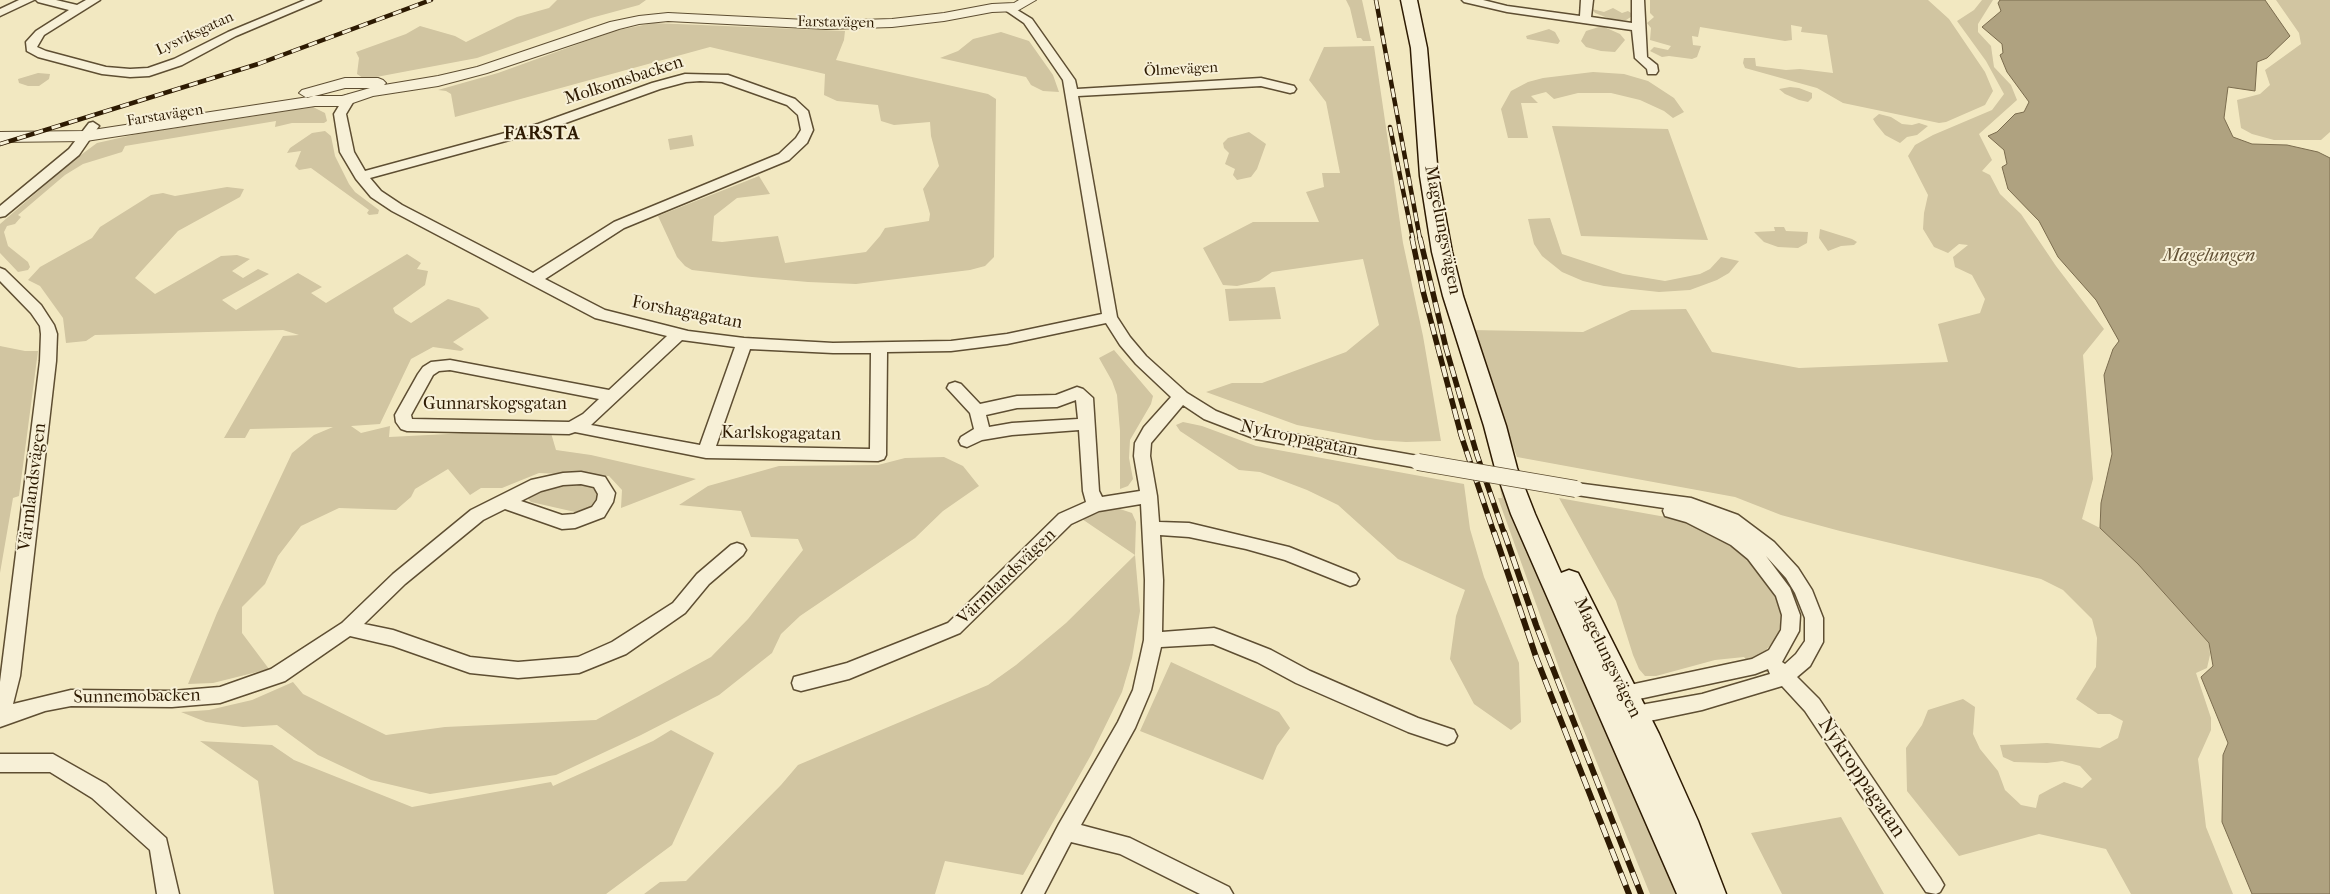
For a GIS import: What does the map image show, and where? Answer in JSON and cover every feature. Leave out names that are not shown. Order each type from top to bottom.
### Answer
[{"type":"main road","name":"Magelungsvägen","points":[[1410,0],[1419,48],[1429,176],[1442,252],[1467,343],[1495,426],[1620,706],[1692,894]]},
{"type":"main road","name":"Magelungsvägen","points":[[1620,706],[1684,821],[1711,894]]},
{"type":"street","points":[[0,13],[28,0]]},
{"type":"street","points":[[42,0],[78,9]]},
{"type":"street","name":"Lysviksgatan","points":[[94,0],[40,34],[32,42],[31,48],[42,54],[106,71],[139,73],[163,68],[178,62],[232,34],[315,0]]},
{"type":"street","name":"Farstavägen","points":[[0,136],[35,138],[332,101],[404,78],[473,64],[606,20],[662,13],[815,16],[914,12],[987,0]]},
{"type":"street","points":[[1468,0],[1638,27]]},
{"type":"street","points":[[1585,19],[1587,0]]},
{"type":"street","points":[[1638,0],[1638,27],[1642,58],[1653,68],[1652,71]]},
{"type":"street","name":"Farstavägen","points":[[662,13],[826,25],[892,23],[944,17],[1026,1]]},
{"type":"street","name":"Nykroppagatan","points":[[1026,1],[1028,21]]},
{"type":"street","name":"Nykroppagatan","points":[[1002,5],[1028,21],[1064,70],[1069,80],[1110,317],[1125,341],[1141,360],[1181,397],[1210,415],[1256,433],[1576,489],[1691,505],[1732,520],[1768,547],[1792,574],[1803,590],[1814,618],[1814,642],[1803,660],[1785,676],[1768,683],[1702,702],[1620,706]]},
{"type":"street","points":[[794,22],[815,16]]},
{"type":"street","name":"Molkomsbacken","points":[[360,176],[542,127],[656,86],[685,78],[700,76],[724,78],[791,102],[804,114],[807,130],[802,140],[784,157],[619,224],[533,280]]},
{"type":"street","name":"Ölmevägen","points":[[1072,93],[1261,82],[1290,89]]},
{"type":"street","name":"Forshagagatan","points":[[332,101],[347,152],[360,176],[376,194],[397,208],[600,314],[679,334],[744,343],[789,347],[879,348],[951,346],[1007,339],[1110,317]]},
{"type":"street","name":"Farstavägen","points":[[0,126],[90,131]]},
{"type":"street","points":[[0,213],[74,152],[90,131]]},
{"type":"street","name":"Värmlandsvägen","points":[[0,273],[36,309],[47,325],[49,334],[48,361],[12,667],[0,717]]},
{"type":"street","name":"Gunnarskogsgatan","points":[[611,396],[450,366],[436,366],[428,371],[403,415],[404,422],[407,425],[569,428],[578,425],[611,396],[679,334]]},
{"type":"street","points":[[706,452],[744,343]]},
{"type":"street","name":"Karlskogagatan","points":[[578,425],[582,429],[706,452],[878,455],[879,348]]},
{"type":"street","points":[[955,388],[964,401],[977,411],[981,432]]},
{"type":"street","points":[[977,411],[1017,402],[1057,401],[1077,393],[1084,398],[1091,491],[1096,505]]},
{"type":"street","points":[[1033,894],[1066,831],[1125,728],[1142,690],[1153,640],[1154,580],[1149,496],[1142,456],[1143,443],[1150,431],[1181,397]]},
{"type":"street","points":[[967,441],[981,432],[989,434],[1012,429],[1086,424]]},
{"type":"street","name":"Sunnemobacken","points":[[0,717],[45,703],[71,698],[172,699],[220,695],[278,675],[312,654],[348,628],[399,579],[477,515],[538,485],[563,479],[581,478],[599,482],[607,493],[605,502],[598,512],[575,521],[562,522],[505,502]]},
{"type":"street","name":"Värmlandsvägen","points":[[801,683],[850,671],[954,628],[1065,520],[1096,505],[1149,496]]},
{"type":"street","name":"Nykroppagatan","points":[[1631,498],[1708,524],[1737,540],[1759,560],[1784,593],[1791,615],[1790,630],[1776,656],[1770,660],[1812,704],[1933,885]]},
{"type":"street","points":[[1150,530],[1161,528],[1189,530],[1246,542],[1289,554],[1350,579]]},
{"type":"street","points":[[348,628],[393,638],[470,665],[518,670],[579,665],[620,648],[679,608],[703,579],[737,550]]},
{"type":"street","points":[[1153,640],[1214,636],[1264,656],[1303,677],[1415,726],[1447,736]]},
{"type":"street","points":[[1620,706],[1770,660]]},
{"type":"street","points":[[0,763],[53,763],[99,791],[160,845],[168,894]]},
{"type":"street","points":[[1066,831],[1123,846],[1222,894]]},
{"type":"shaded area","points":[[557,0],[646,0],[639,5],[591,18],[477,58],[371,78],[363,78],[357,74],[359,58],[356,52],[406,34],[420,26],[455,36],[466,42],[517,17],[549,8]]},
{"type":"shaded area","points":[[1346,0],[1362,0],[1371,41],[1363,41],[1361,38],[1357,38],[1350,8]]},
{"type":"shaded area","points":[[1650,0],[1928,0],[1949,19],[1985,72],[1993,91],[1985,105],[1946,122],[1939,123],[1843,103],[1817,88],[1745,68],[1744,58],[1755,58],[1756,66],[1833,73],[1827,35],[1801,32],[1802,27],[1791,25],[1792,40],[1785,41],[1700,27],[1698,37],[1692,36],[1693,45],[1701,46],[1697,57],[1692,59],[1662,57],[1650,51],[1654,47],[1668,50],[1671,46],[1650,40],[1651,28],[1647,23],[1654,17],[1650,13]]},
{"type":"shaded area","points":[[1982,0],[1993,0],[1978,24],[1978,32],[1991,46],[1994,67],[2011,85],[2017,100],[1979,134],[1992,160],[1982,171],[1990,175],[2000,194],[2021,214],[2056,266],[2104,329],[2083,355],[2093,479],[2082,519],[2100,528],[2138,564],[2209,643],[2210,655],[2207,668],[2196,673],[2211,718],[2211,730],[2198,759],[2206,827],[2233,894],[2131,894],[2106,849],[2039,834],[1959,856],[1907,791],[1906,748],[1922,725],[1928,710],[1963,699],[1975,707],[1973,734],[1980,749],[1998,771],[2005,790],[2021,805],[2036,808],[2039,795],[2050,789],[2064,782],[2082,788],[2092,779],[2080,766],[2062,761],[2047,763],[2014,762],[2003,757],[2000,745],[2047,743],[2100,748],[2118,738],[2123,721],[2110,714],[2098,714],[2076,699],[2096,667],[2097,638],[2092,619],[2063,590],[2041,579],[1781,515],[1735,497],[1517,457],[1470,330],[1583,332],[1631,310],[1686,309],[1712,352],[1799,368],[1948,362],[1938,324],[1980,313],[1985,299],[1972,275],[1955,267],[1953,257],[1968,245],[1959,244],[1948,253],[1934,247],[1923,229],[1928,195],[1908,156],[1915,145],[1933,135],[1992,110],[2004,94],[1986,61],[1957,21],[1974,10]]},
{"type":"shaded area","points":[[2276,0],[2330,0],[2330,132],[2321,140],[2274,140],[2252,134],[2241,128],[2237,100],[2260,94],[2270,85],[2265,70],[2301,44],[2299,33]]},
{"type":"shaded area","points":[[1613,8],[1622,13],[1628,11],[1634,15],[1626,20],[1613,20],[1595,13],[1592,9],[1604,12]]},
{"type":"shaded area","points":[[653,23],[845,31],[844,40],[836,60],[988,94],[996,99],[994,257],[985,266],[970,270],[856,284],[752,277],[692,270],[685,266],[677,257],[658,216],[759,176],[770,194],[737,198],[714,216],[712,241],[722,242],[778,236],[785,263],[866,252],[885,228],[929,221],[930,214],[923,189],[939,166],[931,136],[930,122],[894,125],[881,121],[878,105],[837,101],[824,95],[825,74],[710,47],[455,117],[451,94],[438,90],[498,73],[614,31]]},
{"type":"shaded area","points":[[1602,26],[1620,34],[1625,40],[1615,52],[1586,47],[1581,41],[1586,31]]},
{"type":"shaded area","points":[[1549,29],[1555,32],[1560,41],[1558,44],[1527,39],[1526,36]]},
{"type":"shaded area","points":[[1001,32],[1029,41],[1053,75],[1059,92],[1043,91],[1031,85],[1026,77],[940,58],[958,51],[973,39]]},
{"type":"shaded area","points":[[1374,46],[1403,243],[1423,336],[1441,441],[1406,442],[1375,440],[1297,425],[1206,392],[1232,383],[1262,383],[1346,352],[1379,325],[1363,259],[1272,272],[1259,281],[1237,286],[1223,285],[1203,248],[1253,222],[1319,222],[1306,192],[1324,187],[1322,173],[1340,173],[1326,102],[1309,80],[1324,47]]},
{"type":"shaded area","points":[[1593,72],[1624,74],[1648,81],[1674,98],[1684,112],[1673,118],[1664,111],[1640,100],[1611,93],[1578,93],[1554,99],[1546,92],[1531,96],[1538,103],[1521,103],[1528,138],[1508,138],[1501,109],[1511,91],[1528,82],[1543,78]]},
{"type":"shaded area","points":[[38,73],[50,74],[49,79],[39,86],[28,86],[19,83],[18,79]]},
{"type":"shaded area","points":[[1790,87],[1812,93],[1812,98],[1808,102],[1799,100],[1779,89]]},
{"type":"shaded area","points":[[313,107],[325,113],[327,121],[324,123],[292,123],[275,127],[276,121],[125,146],[122,152],[83,164],[65,175],[18,215],[21,217],[15,224],[7,226],[4,232],[8,246],[28,262],[30,267],[28,270],[18,272],[0,253],[0,224],[74,160],[97,143],[137,134]]},
{"type":"shaded area","points":[[1879,114],[1891,117],[1902,124],[1912,125],[1919,123],[1928,126],[1917,135],[1907,137],[1900,143],[1885,135],[1876,124],[1873,119]]},
{"type":"shaded area","points":[[1552,126],[1668,129],[1708,240],[1581,236]]},
{"type":"shaded area","points":[[325,131],[331,136],[335,156],[349,184],[355,192],[379,210],[378,214],[369,215],[367,213],[369,210],[311,168],[299,170],[295,166],[301,151],[287,153],[290,148],[312,133]]},
{"type":"shaded area","points":[[1249,132],[1266,144],[1257,169],[1251,177],[1237,180],[1233,175],[1235,169],[1225,164],[1229,153],[1224,148],[1223,143],[1228,138]]},
{"type":"shaded area","points":[[692,135],[694,146],[670,150],[668,139]]},
{"type":"shaded area","points":[[227,187],[244,189],[240,197],[178,231],[135,278],[155,294],[221,256],[237,255],[250,259],[232,271],[243,278],[258,269],[269,274],[222,300],[236,310],[298,273],[322,287],[311,293],[326,303],[407,254],[421,263],[417,269],[428,271],[425,285],[393,308],[395,313],[411,323],[448,299],[479,308],[489,318],[453,342],[464,349],[461,351],[433,347],[411,359],[380,424],[351,426],[361,433],[390,426],[389,437],[468,433],[551,433],[556,450],[591,455],[696,479],[621,508],[622,490],[609,476],[539,473],[502,488],[481,488],[470,495],[448,469],[415,489],[411,497],[396,510],[339,508],[301,526],[278,556],[265,584],[242,607],[242,633],[269,669],[213,683],[188,684],[217,613],[292,453],[314,435],[333,427],[250,429],[245,438],[224,438],[283,336],[299,335],[283,330],[95,335],[86,341],[66,343],[63,318],[40,286],[28,280],[40,267],[92,238],[100,227],[151,195],[163,193],[175,196]]},
{"type":"shaded area","points":[[1550,218],[1562,254],[1623,274],[1665,281],[1700,274],[1710,269],[1721,257],[1739,261],[1729,273],[1717,280],[1690,290],[1659,292],[1604,286],[1583,281],[1562,272],[1542,256],[1534,244],[1528,219]]},
{"type":"shaded area","points":[[1774,227],[1784,227],[1786,231],[1808,232],[1807,243],[1798,248],[1778,247],[1764,242],[1754,232],[1775,231]]},
{"type":"shaded area","points":[[1820,229],[1857,242],[1854,245],[1841,246],[1828,251],[1819,238]]},
{"type":"shaded area","points":[[1275,287],[1281,319],[1229,321],[1225,289]]},
{"type":"shaded area","points":[[0,346],[25,351],[38,351],[19,496],[13,498],[0,573]]},
{"type":"shaded area","points":[[1114,350],[1153,396],[1151,404],[1130,440],[1129,458],[1133,479],[1128,486],[1120,489],[1120,431],[1117,395],[1112,381],[1099,358]]},
{"type":"shaded area","points":[[1183,422],[1202,426],[1256,446],[1464,484],[1470,529],[1484,577],[1519,663],[1521,722],[1511,730],[1474,704],[1450,659],[1456,616],[1465,590],[1398,559],[1338,505],[1307,490],[1260,472],[1239,470],[1180,431],[1176,425]]},
{"type":"shaded area","points":[[944,457],[963,466],[979,486],[943,511],[915,538],[800,616],[781,634],[772,653],[719,695],[641,735],[556,775],[430,794],[371,780],[318,755],[277,725],[243,727],[206,722],[181,712],[209,710],[252,700],[293,682],[303,694],[386,735],[445,727],[596,720],[711,657],[748,619],[803,550],[798,539],[751,537],[741,511],[679,505],[708,486],[779,466],[878,465],[905,458]]},
{"type":"shaded area","points":[[575,483],[592,487],[599,494],[599,499],[594,506],[575,512],[531,502],[527,498],[530,495],[560,484]]},
{"type":"shaded area","points":[[1500,489],[1506,491],[1680,894],[1650,894],[1563,679],[1498,498],[1502,498]]},
{"type":"shaded area","points":[[1559,498],[1677,519],[1700,527],[1736,548],[1768,580],[1778,599],[1781,616],[1779,634],[1763,654],[1748,662],[1744,657],[1715,660],[1656,676],[1645,676],[1639,669],[1633,655],[1616,601]]},
{"type":"shaded area","points":[[1120,509],[1132,513],[1136,522],[1135,555],[1082,519],[1106,510]]},
{"type":"shaded area","points":[[1135,555],[1140,611],[1132,658],[1122,692],[1091,755],[1023,875],[945,861],[935,894],[644,894],[660,882],[686,881],[781,785],[798,765],[988,685],[1016,665],[1066,623]]},
{"type":"shaded area","points":[[1171,662],[1279,712],[1290,728],[1277,746],[1263,780],[1140,731]]},
{"type":"shaded area","points":[[671,730],[714,753],[672,845],[606,894],[274,894],[258,781],[200,741],[272,745],[294,760],[412,807],[551,782],[553,786],[653,741]]},
{"type":"shaded area","points":[[1841,817],[1884,894],[1782,894],[1751,833]]},
{"type":"water","name":"Magelungen","points":[[2000,0],[2265,0],[2290,36],[2267,58],[2257,62],[2255,91],[2228,87],[2224,118],[2233,137],[2252,144],[2287,145],[2318,152],[2330,158],[2330,894],[2252,894],[2222,822],[2223,755],[2228,743],[2201,677],[2213,666],[2209,643],[2138,564],[2100,528],[2101,503],[2112,454],[2104,375],[2113,349],[2119,341],[2096,300],[2058,257],[2039,221],[2008,189],[2002,167],[2007,164],[2004,150],[1988,136],[1997,132],[2015,114],[2024,112],[2029,102],[2007,72],[2000,55],[2003,53],[2002,44],[1982,27],[2001,11],[1998,3]]},
{"type":"railway","points":[[0,144],[258,64],[431,0]]},
{"type":"railway","points":[[1376,0],[1420,239]]},
{"type":"railway","points":[[1390,127],[1413,239]]},
{"type":"railway","points":[[1412,238],[1423,291],[1461,435],[1494,533]]},
{"type":"railway","points":[[1420,238],[1446,348],[1477,455],[1504,533]]},
{"type":"railway","points":[[1494,532],[1536,657],[1629,894]]},
{"type":"railway","points":[[1504,532],[1536,625],[1641,894]]},
{"type":"district","name":"FARSTA","points":[[542,134]]}]
